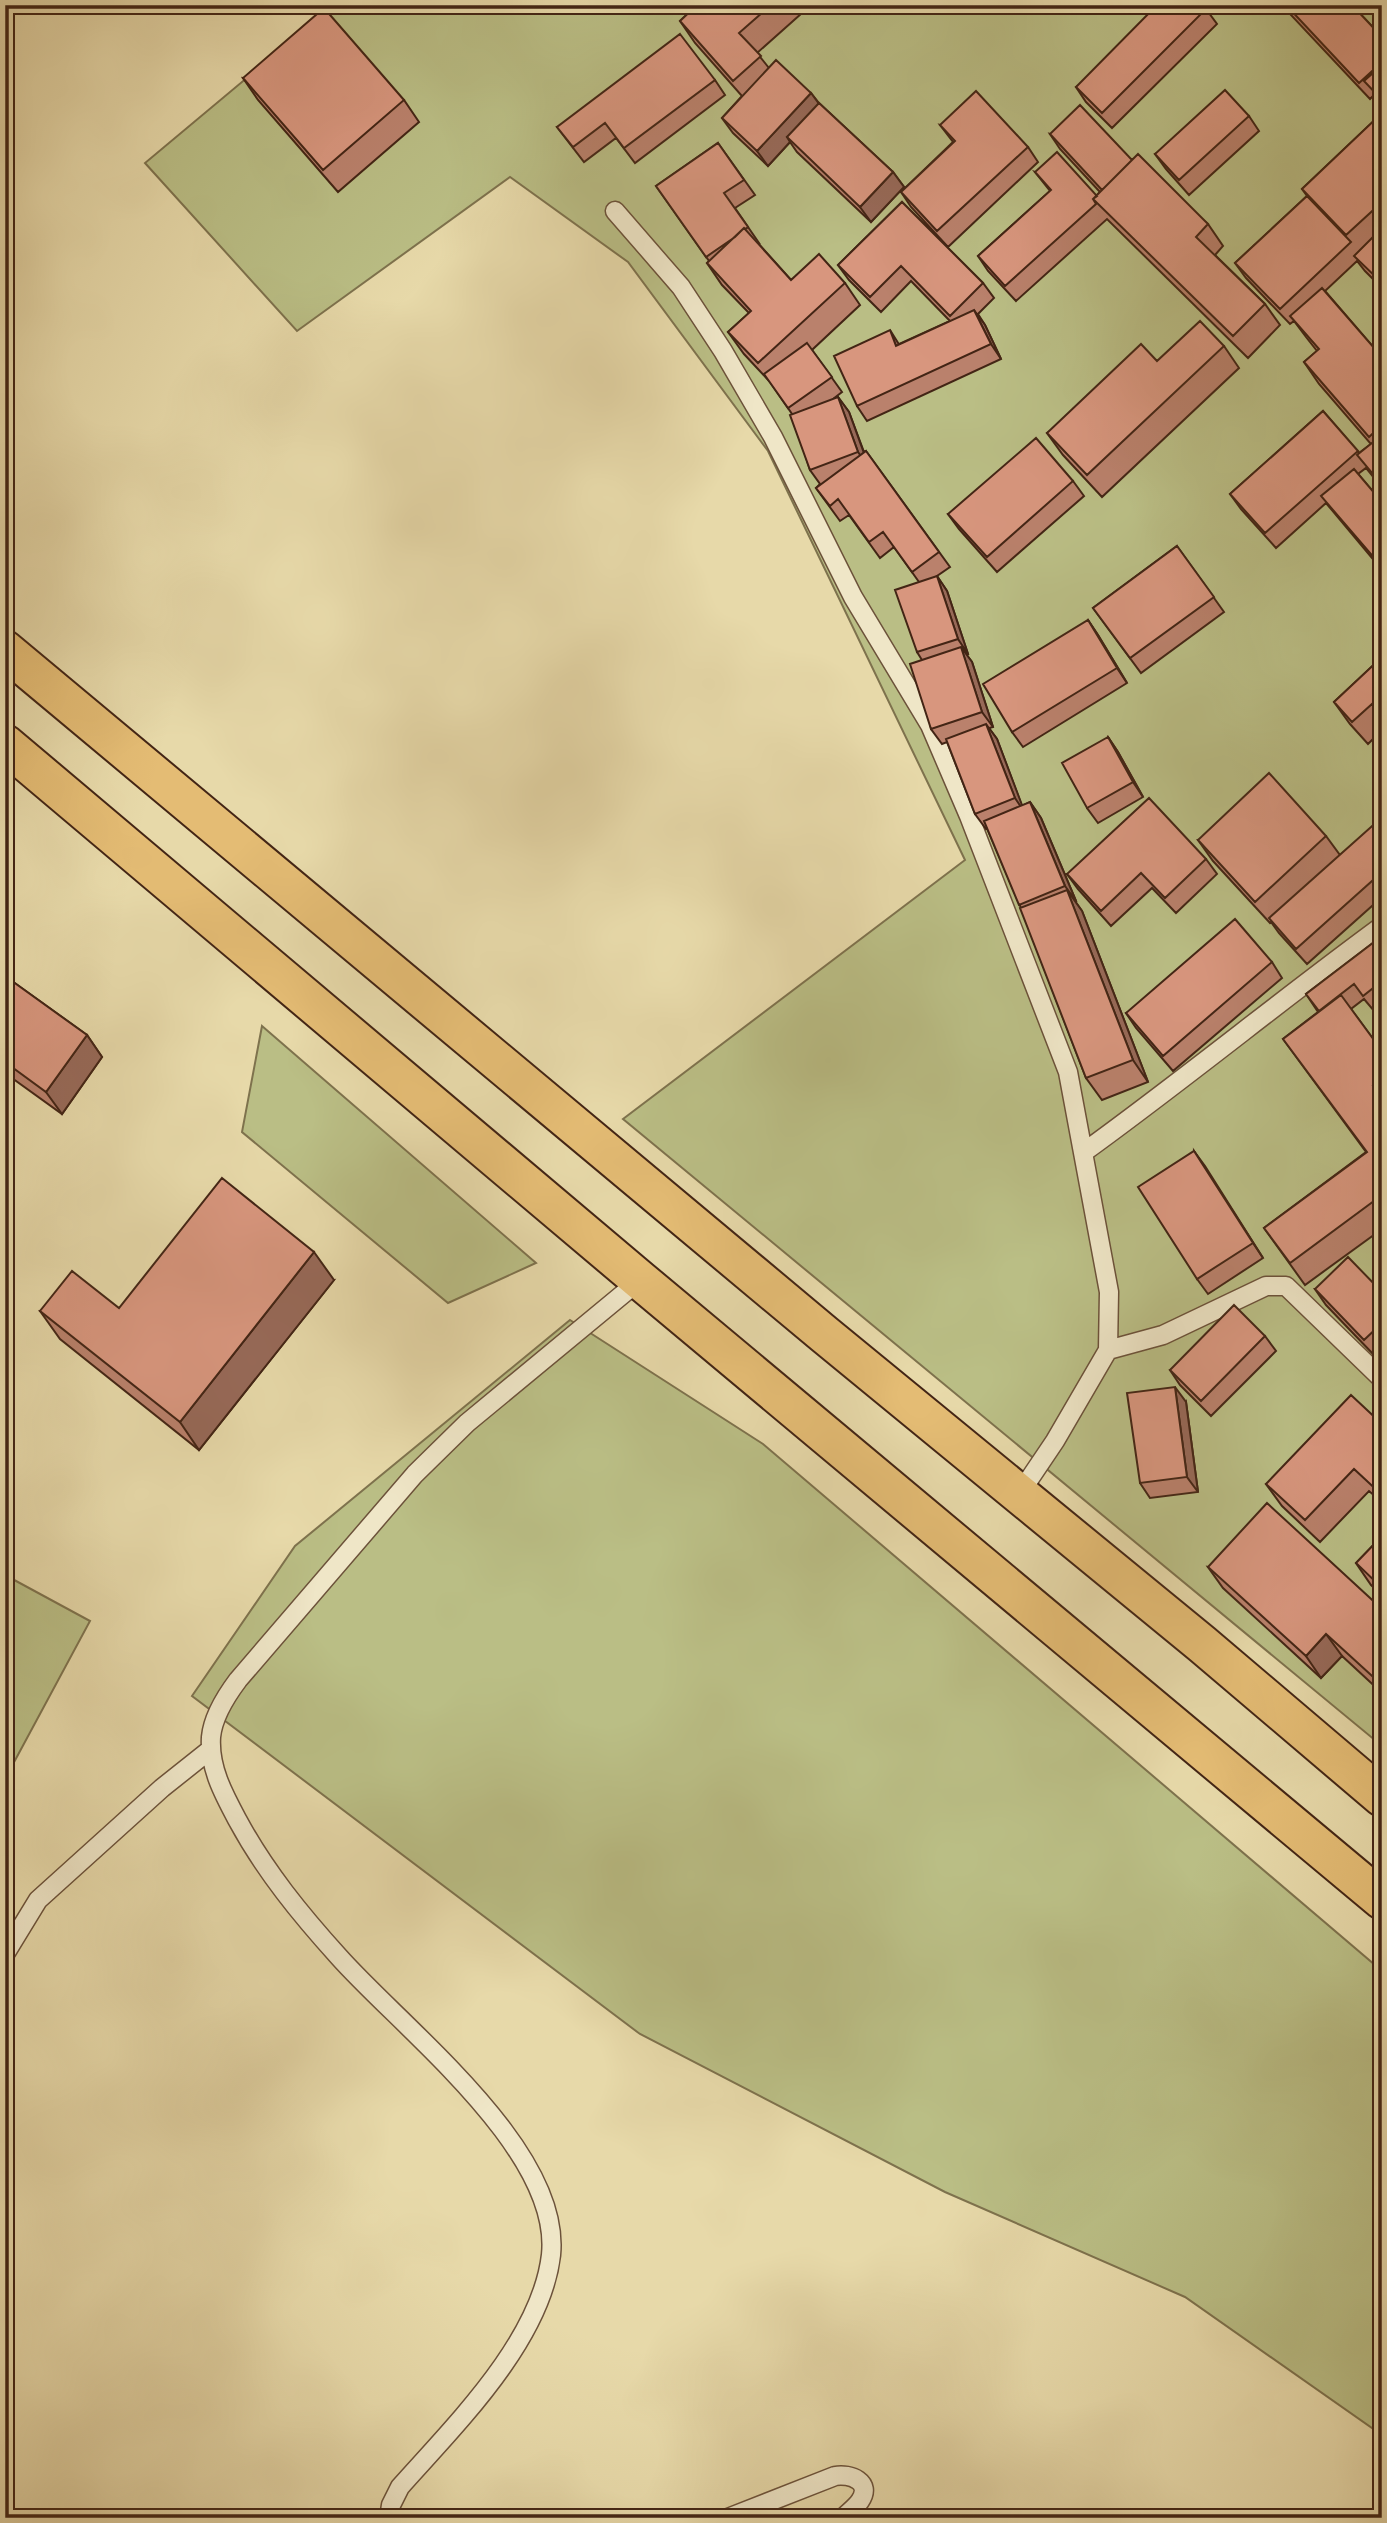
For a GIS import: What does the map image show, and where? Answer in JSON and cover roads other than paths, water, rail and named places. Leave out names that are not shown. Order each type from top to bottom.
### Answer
[{"type":"highway","points":[[5,650],[824,1335],[1202,1644],[1382,1797]]},
{"type":"highway","points":[[5,744],[640,1280],[1382,1900]]},
{"type":"lane","points":[[615,211],[681,287],[723,351],[773,438],[853,597],[930,725],[969,816],[1068,1072],[1109,1292],[1108,1350],[1055,1441],[1020,1493]]},
{"type":"lane","points":[[1084,1152],[1166,1093],[1306,982],[1382,926]]},
{"type":"lane","points":[[389,2518],[391,2505],[400,2487],[493,2378],[537,2305],[551,2254],[548,2213],[540,2188],[493,2118],[464,2084],[340,1958],[276,1881],[252,1847],[221,1790],[211,1749],[211,1734],[224,1699],[237,1680],[415,1474],[467,1423],[640,1280]]},
{"type":"lane","points":[[1108,1350],[1163,1335],[1266,1286],[1286,1286],[1382,1379]]},
{"type":"lane","points":[[5,1954],[38,1900],[162,1788],[211,1749]]},
{"type":"lane","points":[[729,2518],[835,2476],[848,2474],[860,2482],[863,2494],[861,2500],[843,2518]]}]
